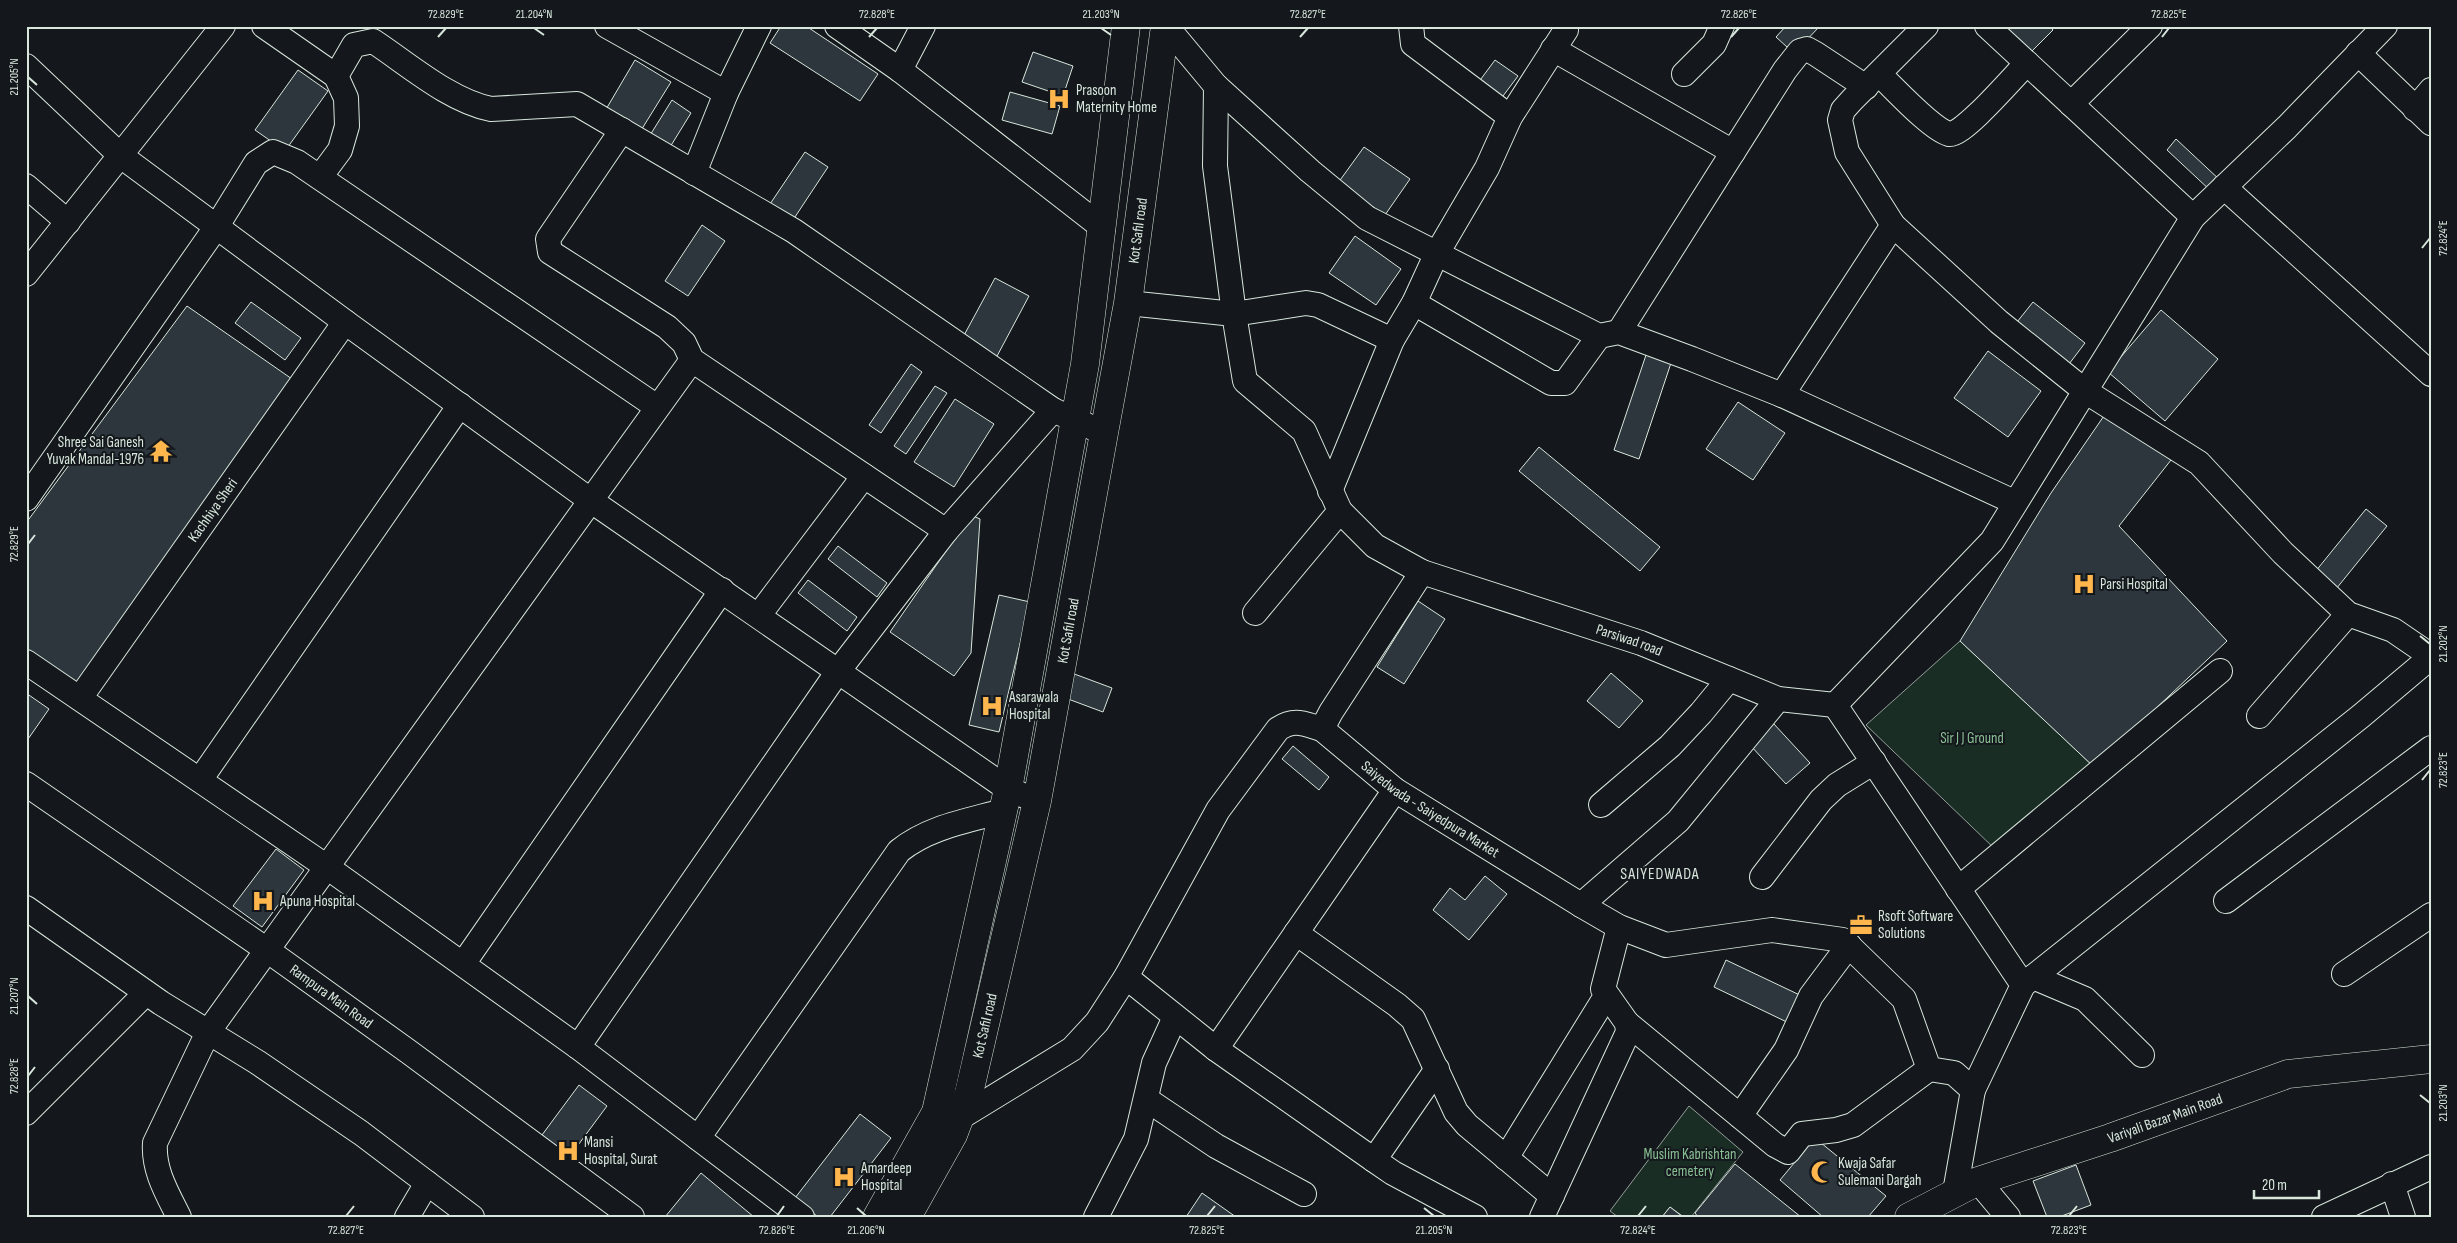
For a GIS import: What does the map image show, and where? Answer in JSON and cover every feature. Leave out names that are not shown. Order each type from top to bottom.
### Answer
[{"type":"main road","name":"Kot Safil road","points":[[877,1217],[936,1112],[1006,800],[1064,415],[1085,364],[1126,26]]},
{"type":"main road","name":"Kot Safil road","points":[[907,1217],[953,1135],[969,1094],[1037,801],[1128,303],[1165,26]]},
{"type":"main road","name":"Variyali Bazar Main Road","points":[[1909,1217],[1966,1187],[2288,1074],[2431,1059]]},
{"type":"street","points":[[26,274],[223,26]]},
{"type":"street","points":[[264,26],[336,76],[346,98],[347,126],[340,150],[320,178]]},
{"type":"street","points":[[607,26],[726,93]]},
{"type":"street","points":[[694,173],[726,93],[759,26]]},
{"type":"street","points":[[837,26],[900,70],[1103,228]]},
{"type":"street","points":[[900,70],[923,26]]},
{"type":"street","points":[[1165,26],[1216,86],[1310,171],[1367,218],[1436,255],[1609,334],[1782,395],[2014,502]]},
{"type":"street","points":[[1411,26],[1413,44],[1510,117]]},
{"type":"street","points":[[1684,74],[1714,44],[1722,26]]},
{"type":"street","points":[[1926,26],[1843,110],[1840,120],[1841,131],[1848,152],[1893,225],[1999,322],[2085,390],[2200,463],[2283,553],[2348,614],[2393,630],[2431,656],[2361,716],[2028,981],[1972,1090],[1966,1187],[2008,1217]]},
{"type":"street","points":[[1987,26],[2193,217]]},
{"type":"street","points":[[2071,104],[2150,26]]},
{"type":"street","points":[[1255,613],[1335,501],[1392,340],[1414,303],[1436,255],[1487,168],[1510,117],[1565,27]]},
{"type":"street","points":[[2142,1055],[2085,999],[2028,981],[1958,889],[1835,704],[1992,541],[2014,502],[2193,217],[2287,127],[2383,27]]},
{"type":"street","points":[[336,76],[354,45],[372,41],[456,97],[480,107],[491,109],[577,104],[794,232],[1064,415],[1104,433]]},
{"type":"street","points":[[1553,49],[1733,152]]},
{"type":"street","points":[[1414,303],[1551,383],[1565,383],[1609,334],[1733,152],[1785,70],[1800,51],[1807,49],[1872,80],[1937,129],[1950,135],[1959,132],[1972,121],[2027,63]]},
{"type":"street","points":[[2358,53],[2423,116],[2431,90]]},
{"type":"street","points":[[26,66],[121,156],[590,500],[839,670],[1006,800]]},
{"type":"street","points":[[961,1117],[1072,1049],[1097,1022],[1126,977],[1218,810],[1278,729],[1288,722],[1298,722],[1322,729],[1331,712],[1422,572],[1375,546],[1335,501],[1304,430],[1245,381],[1234,314],[1216,166],[1216,86]]},
{"type":"street","points":[[622,130],[548,239],[550,252],[667,327],[684,343],[692,360],[946,531]]},
{"type":"street","points":[[26,499],[217,226],[256,163],[273,152],[297,162],[656,407]]},
{"type":"street","points":[[26,186],[68,222]]},
{"type":"street","points":[[2224,187],[2431,374]]},
{"type":"street","points":[[1782,395],[1893,225]]},
{"type":"street","points":[[1128,303],[1234,314],[1306,302],[1318,305],[1392,340]]},
{"type":"street","name":"Kachhiya Sheri","points":[[80,698],[345,322]]},
{"type":"street","points":[[179,1217],[159,1175],[154,1158],[155,1143],[208,1032],[656,407],[692,360]]},
{"type":"street","points":[[200,780],[460,405]]},
{"type":"street","points":[[578,1047],[839,670],[946,531],[1064,415]]},
{"type":"street","points":[[759,615],[864,476]]},
{"type":"street","name":"Parsiwad road","points":[[1422,572],[1641,644],[1778,699],[1835,704]]},
{"type":"street","points":[[463,964],[722,590]]},
{"type":"street","points":[[2259,716],[2348,614]]},
{"type":"street","points":[[26,662],[327,867],[463,964],[578,1047],[802,1217]]},
{"type":"street","points":[[1958,889],[2220,670]]},
{"type":"street","points":[[1601,805],[1681,735],[1729,679]]},
{"type":"street","points":[[1581,906],[1678,821],[1778,699]]},
{"type":"street","name":"Saiyedwada - Saiyedpura Market","points":[[1322,729],[1394,790],[1581,906],[1619,927],[1666,945],[1772,930],[1843,940],[1904,999],[1929,1069]]},
{"type":"street","points":[[2226,901],[2431,748]]},
{"type":"street","points":[[1762,877],[1821,800],[1837,785],[1874,762]]},
{"type":"street","name":"Rampura Main Road","points":[[26,784],[267,950],[409,1052],[632,1217]]},
{"type":"street","points":[[1216,1049],[1394,790]]},
{"type":"street","points":[[698,1138],[899,851],[912,840],[932,830],[1006,800],[1037,801]]},
{"type":"street","points":[[26,908],[146,993],[361,1133],[472,1217]]},
{"type":"street","points":[[2344,974],[2431,916]]},
{"type":"street","points":[[1619,927],[1604,981],[1606,996],[1626,1023],[1775,1145],[1788,1152],[1802,1134],[1836,1130],[1853,1125],[1929,1069],[1954,1072],[1972,1090]]},
{"type":"street","points":[[1296,933],[1406,1012],[1420,1029],[1456,1112],[1467,1125],[1506,1158],[1547,1207],[1626,1039],[1626,1023]]},
{"type":"street","points":[[1740,1116],[1782,1058],[1811,996],[1849,945]]},
{"type":"street","points":[[1126,977],[1216,1049],[1374,1160],[1392,1172],[1475,1217]]},
{"type":"street","points":[[29,1104],[146,993]]},
{"type":"street","points":[[1506,1158],[1606,996]]},
{"type":"street","points":[[1096,1217],[1136,1139],[1154,1063],[1176,1016]]},
{"type":"street","points":[[1374,1160],[1437,1068]]},
{"type":"street","points":[[1146,1099],[1208,1141],[1304,1194]]},
{"type":"street","points":[[2324,1217],[2431,1167]]},
{"type":"street","points":[[407,1217],[427,1183]]},
{"type":"street","points":[[2392,1184],[2404,1217]]},
{"type":"green space","name":"Sir J J Ground","points":[[1960,641],[2094,767],[1996,850],[1866,725]]},
{"type":"green space","name":"Muslim Kabrishtan cemetery","points":[[1689,1106],[1743,1152],[1691,1217],[1684,1217],[1670,1207],[1662,1217],[1618,1217],[1610,1211]]},
{"type":"building","points":[[781,26],[806,26],[878,74],[860,101],[770,43]]},
{"type":"building","points":[[1786,26],[1820,26],[1800,47],[1794,40],[1787,47],[1776,37]]},
{"type":"building","points":[[2003,26],[2049,26],[2053,30],[2030,53]]},
{"type":"building","points":[[1033,52],[1073,66],[1063,96],[1022,82]]},
{"type":"building","points":[[635,60],[671,82],[640,132],[605,111]]},
{"type":"building","points":[[1495,60],[1518,76],[1497,104],[1475,87]]},
{"type":"building","points":[[298,70],[328,91],[285,151],[255,130]]},
{"type":"building","points":[[1010,92],[1060,106],[1052,134],[1002,120]]},
{"type":"building","points":[[672,100],[691,113],[667,152],[647,140]]},
{"type":"building","points":[[2176,139],[2222,182],[2212,192],[2167,150]]},
{"type":"building","points":[[1364,147],[1410,179],[1385,215],[1338,183]]},
{"type":"building","points":[[805,152],[828,167],[791,223],[768,207]]},
{"type":"building","points":[[702,225],[725,241],[688,296],[665,281]]},
{"type":"building","points":[[1355,236],[1401,269],[1376,305],[1329,273]]},
{"type":"building","points":[[995,278],[1029,296],[996,358],[962,339]]},
{"type":"building","points":[[251,302],[301,338],[285,360],[235,323]]},
{"type":"building","points":[[2033,302],[2085,343],[2066,368],[2013,327]]},
{"type":"building","name":"Shree Sai Ganesh Yuvak Mandal-1976","points":[[187,306],[292,379],[80,687],[26,649],[26,523]]},
{"type":"building","points":[[2161,310],[2218,359],[2165,421],[2108,372]]},
{"type":"building","points":[[1988,351],[2041,391],[2008,437],[1954,398]]},
{"type":"building","points":[[1646,355],[1671,363],[1639,459],[1614,450]]},
{"type":"building","points":[[911,364],[922,372],[881,433],[869,425]]},
{"type":"building","points":[[935,386],[947,393],[906,454],[894,446]]},
{"type":"building","points":[[955,399],[994,424],[954,487],[914,462]]},
{"type":"building","points":[[1738,402],[1785,433],[1753,480],[1706,449]]},
{"type":"building","name":"Parsi Hospital","points":[[2108,410],[2171,460],[2119,526],[2227,641],[2094,767],[1960,641],[2051,493]]},
{"type":"building","points":[[1539,447],[1660,547],[1640,571],[1519,471]]},
{"type":"building","points":[[2366,509],[2387,526],[2336,589],[2315,572]]},
{"type":"building","points":[[971,515],[980,519],[971,653],[954,676],[890,632]]},
{"type":"building","points":[[838,546],[887,583],[877,597],[828,559]]},
{"type":"building","points":[[808,580],[857,617],[847,631],[798,593]]},
{"type":"building","points":[[999,595],[1030,602],[999,732],[969,725]]},
{"type":"building","points":[[1418,601],[1445,619],[1404,684],[1377,667]]},
{"type":"building","points":[[1069,672],[1112,688],[1103,712],[1060,696]]},
{"type":"building","points":[[1611,673],[1643,701],[1619,728],[1587,701]]},
{"type":"building","points":[[26,693],[49,709],[26,742]]},
{"type":"building","points":[[1773,723],[1810,763],[1786,784],[1750,745]]},
{"type":"building","points":[[1293,746],[1329,777],[1319,790],[1282,759]]},
{"type":"building","points":[[276,849],[304,870],[262,927],[233,906]]},
{"type":"building","points":[[1485,876],[1507,894],[1469,940],[1433,910],[1450,888],[1465,900]]},
{"type":"building","points":[[1726,960],[1806,998],[1793,1025],[1714,987]]},
{"type":"building","points":[[579,1085],[607,1106],[570,1156],[542,1135]]},
{"type":"building","points":[[860,1114],[891,1138],[830,1217],[818,1217],[795,1198]]},
{"type":"building","name":"Kwaja Safar Sulemani Dargah","points":[[1815,1138],[1886,1196],[1868,1217],[1823,1217],[1780,1180]]},
{"type":"building","points":[[1735,1164],[1801,1217],[1698,1217],[1695,1213]]},
{"type":"building","points":[[2076,1165],[2091,1205],[2059,1217],[2047,1217],[2033,1181]]},
{"type":"building","points":[[701,1173],[754,1217],[665,1217]]},
{"type":"building","points":[[1202,1193],[1236,1217],[1186,1217]]},
{"type":"building","points":[[1670,1207],[1683,1217],[1662,1217]]},
{"type":"place","name":"Prasoon Maternity Home","points":[[1059,99]]},
{"type":"place","name":"Shree Sai Ganesh Yuvak Mandal-1976","points":[[161,451]]},
{"type":"place","name":"Parsi Hospital","points":[[2084,584]]},
{"type":"place","name":"Asarawala Hospital","points":[[992,706]]},
{"type":"place","name":"Apuna Hospital","points":[[263,901]]},
{"type":"place","name":"Rsoft Software Solutions","points":[[1861,925]]},
{"type":"place","name":"Mansi Hospital, Surat","points":[[568,1151]]},
{"type":"place","name":"Kwaja Safar Sulemani Dargah","points":[[1822,1172]]},
{"type":"place","name":"Amardeep Hospital","points":[[844,1177]]},
{"type":"district","name":"SAIYEDWADA","points":[[1660,873]]}]
